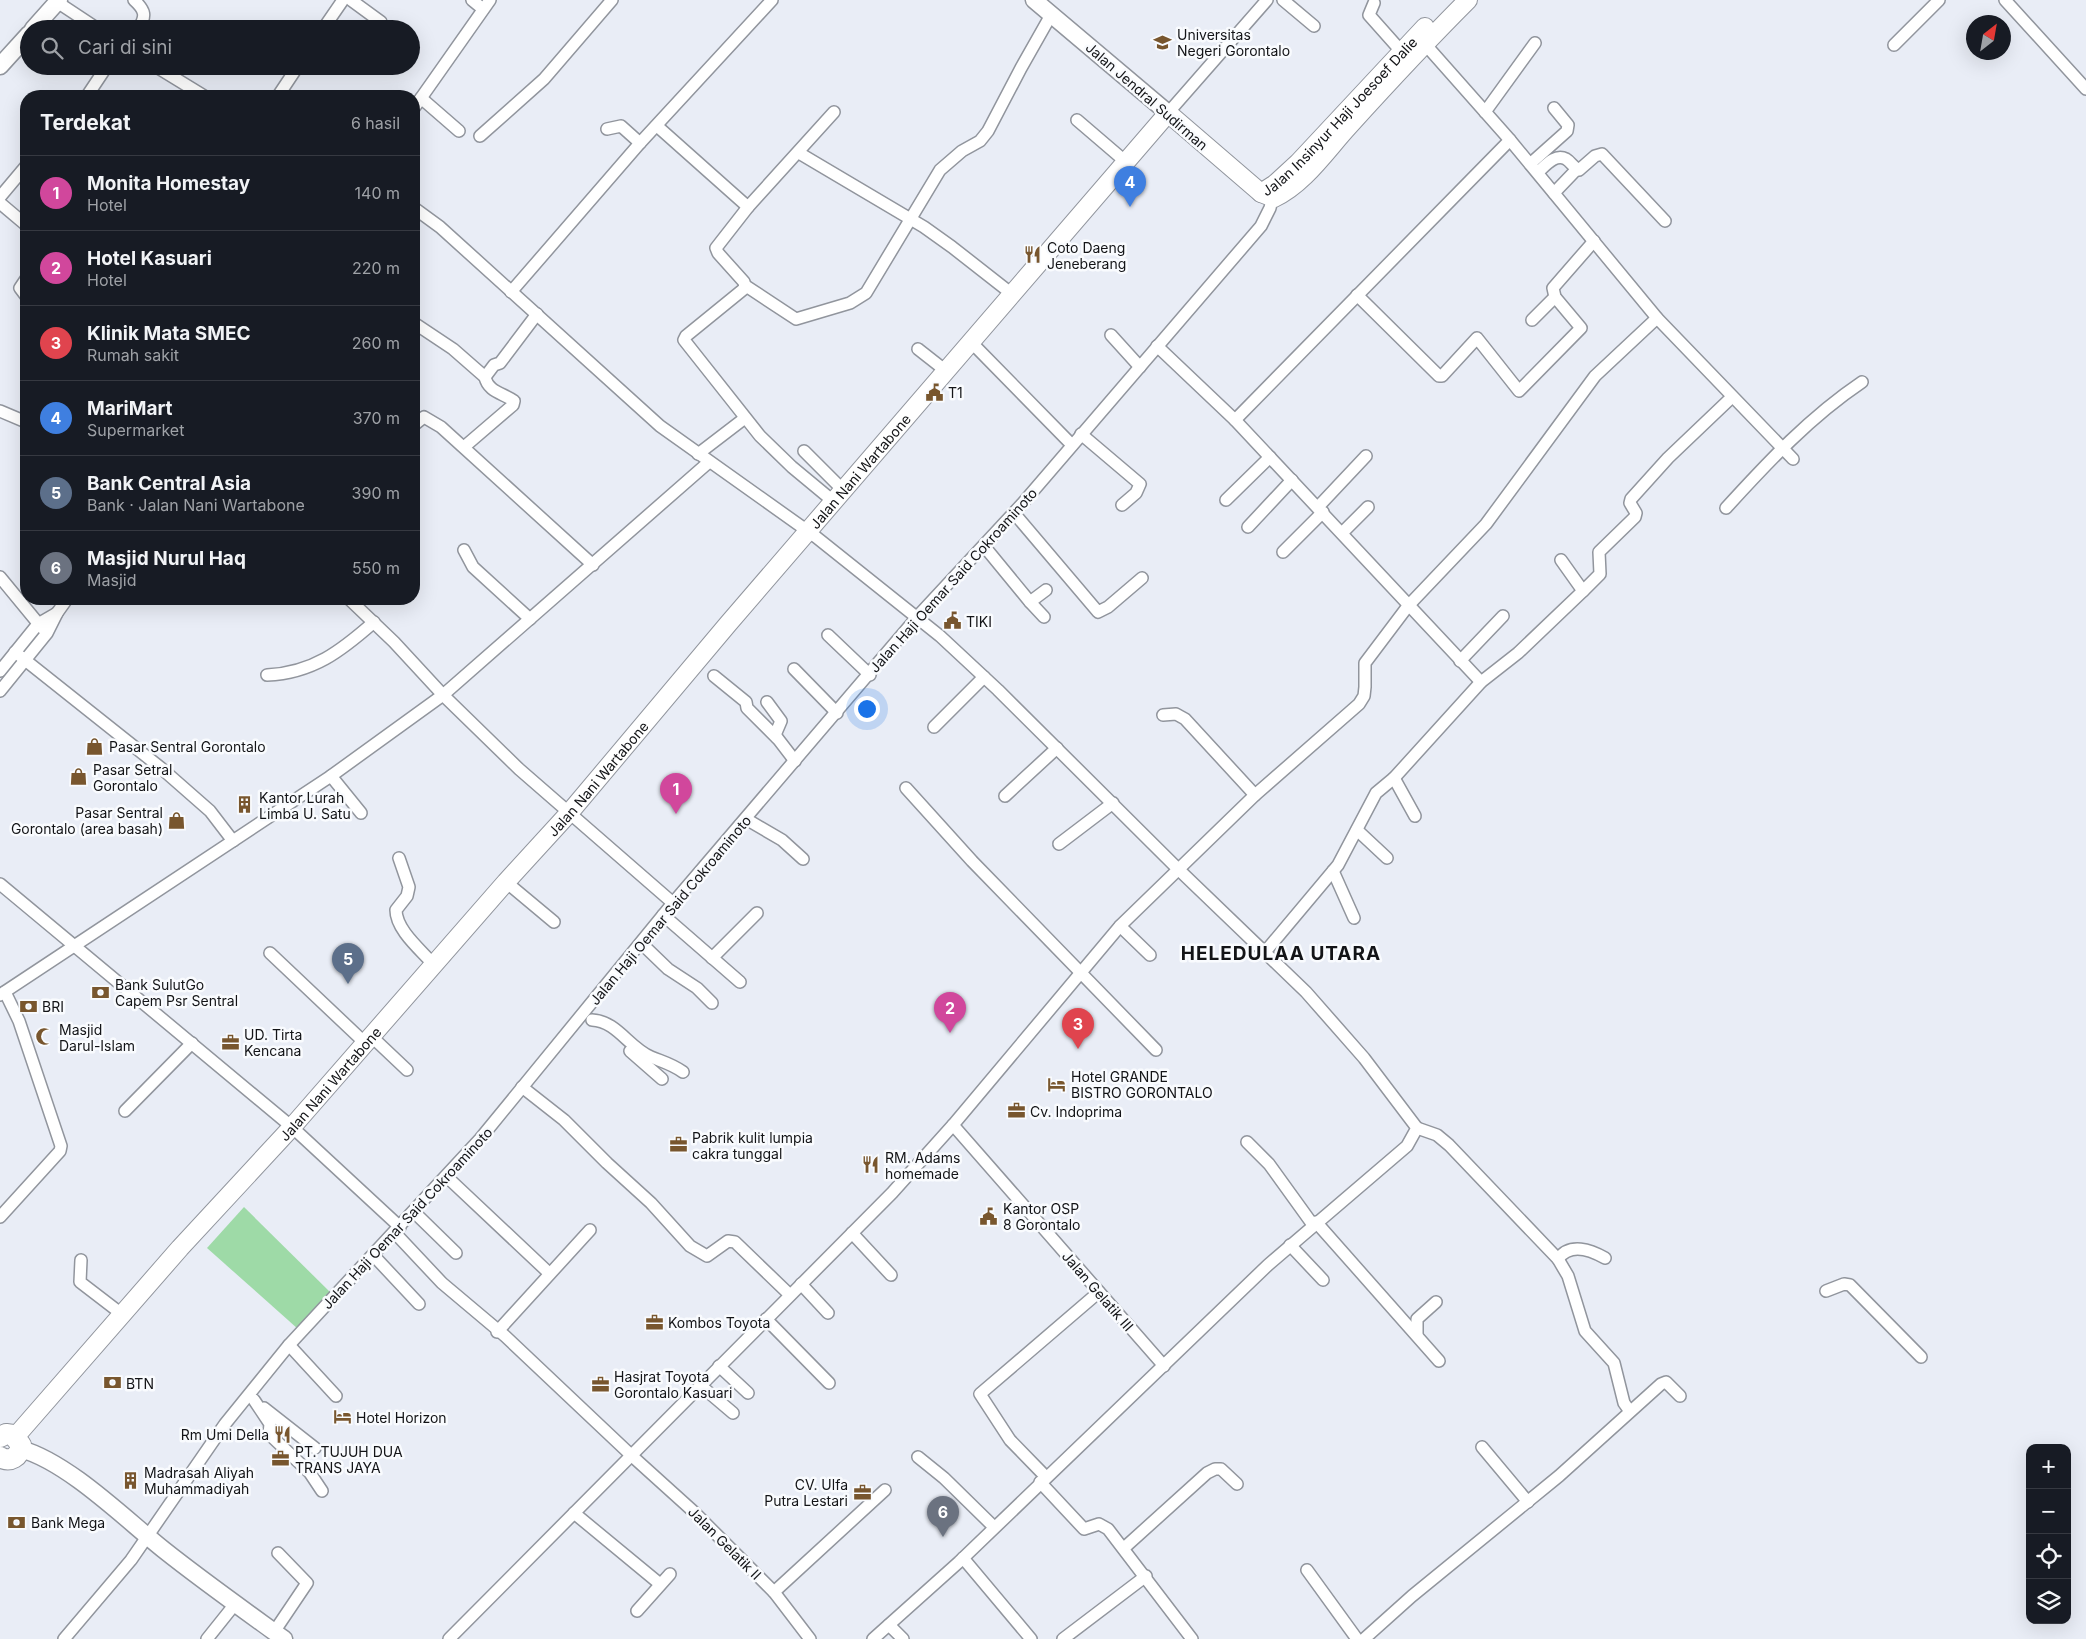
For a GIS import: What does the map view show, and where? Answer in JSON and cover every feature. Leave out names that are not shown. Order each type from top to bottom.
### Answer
[{"type":"main road","name":"Jalan Insinyur Haji Joesoef Dalie","points":[[1270,192],[1284,193],[1307,172],[1427,36],[1452,0]]},
{"type":"main road","name":"Jalan Insinyur Haji Joesoef Dalie","points":[[1270,192],[1401,51],[1427,36],[1468,0]]},
{"type":"main road","name":"Jalan Nani Wartabone","points":[[6,1446],[193,1234],[292,1127],[367,1039],[570,812],[838,495],[1168,112]]},
{"type":"main road","name":"Jalan Jendral Sudirman","points":[[1168,112],[1270,192]]},
{"type":"street","points":[[134,0],[145,13],[143,20]]},
{"type":"street","points":[[329,20],[343,0]]},
{"type":"street","points":[[351,0],[378,20]]},
{"type":"street","points":[[420,99],[487,4],[472,0]]},
{"type":"street","points":[[480,136],[544,79],[612,0]]},
{"type":"street","points":[[511,292],[640,143],[772,0]]},
{"type":"street","name":"Jalan Jendral Sudirman","points":[[1034,0],[1168,112]]},
{"type":"street","points":[[1168,112],[1267,0]]},
{"type":"street","points":[[1283,0],[1314,26]]},
{"type":"street","points":[[1894,45],[1939,0]]},
{"type":"street","points":[[2005,0],[2086,90]]},
{"type":"street","points":[[41,20],[58,1],[85,20]]},
{"type":"street","points":[[1374,4],[1369,15],[1401,51]]},
{"type":"street","points":[[834,112],[800,153],[748,207],[716,248],[718,253],[746,286],[796,319],[850,303],[866,293],[940,170],[962,151],[980,142],[988,132],[1020,68],[1051,15]]},
{"type":"street","points":[[1427,36],[1486,112],[1657,318],[1793,459]]},
{"type":"street","points":[[1486,112],[1535,43]]},
{"type":"street","points":[[0,66],[20,44]]},
{"type":"street","points":[[91,90],[101,75]]},
{"type":"street","points":[[170,75],[194,90]]},
{"type":"street","points":[[282,90],[292,75]]},
{"type":"street","points":[[420,105],[459,131]]},
{"type":"street","points":[[1534,168],[1567,131],[1568,125],[1554,108]]},
{"type":"street","points":[[1077,120],[1126,162]]},
{"type":"street","points":[[607,129],[621,126],[640,143]]},
{"type":"street","points":[[657,126],[748,207]]},
{"type":"street","points":[[1235,420],[1510,140]]},
{"type":"street","points":[[800,153],[952,246],[1012,294]]},
{"type":"street","points":[[1554,193],[1577,169],[1582,168],[1598,154],[1606,155],[1665,221]]},
{"type":"street","points":[[1534,168],[1560,157],[1568,160],[1577,169]]},
{"type":"street","points":[[0,197],[20,173]]},
{"type":"street","name":"Jalan Haji Oemar Said Cokroaminoto","points":[[64,1639],[131,1560],[289,1344],[447,1177],[522,1088],[588,1017],[640,943],[672,903],[870,675],[918,616],[1014,513],[1261,226],[1270,192]]},
{"type":"street","points":[[0,203],[20,220]]},
{"type":"street","points":[[420,212],[440,227],[660,426],[808,531],[918,616],[984,676],[1264,952],[1335,1023],[1417,1128],[1438,1135],[1449,1145],[1558,1259],[1568,1276],[1585,1331],[1614,1363],[1624,1403],[1629,1410]]},
{"type":"street","points":[[1357,295],[1438,376],[1442,376],[1477,338],[1517,391],[1581,328],[1555,297],[1553,288],[1594,241]]},
{"type":"street","points":[[746,286],[684,339],[760,436],[792,467],[838,495]]},
{"type":"street","points":[[1532,320],[1555,297]]},
{"type":"street","points":[[485,377],[494,365],[500,363],[537,314]]},
{"type":"street","points":[[449,1639],[852,1233],[953,1125],[1080,971],[1120,926],[1177,868],[1255,795],[1359,704],[1364,696],[1365,663],[1408,606],[1486,524],[1595,376],[1657,318]]},
{"type":"street","points":[[420,327],[453,349],[485,377],[486,383],[492,389],[514,402],[510,408],[464,447]]},
{"type":"street","points":[[1110,335],[1140,367]]},
{"type":"street","points":[[971,342],[1072,445]]},
{"type":"street","points":[[1157,346],[1235,420],[1481,682]]},
{"type":"street","points":[[918,349],[946,371]]},
{"type":"street","points":[[1726,508],[1782,447],[1825,408],[1862,382]]},
{"type":"street","points":[[1264,952],[1333,871],[1376,793],[1394,778],[1481,682],[1518,652],[1600,574],[1599,552],[1635,517],[1636,513],[1630,503],[1631,499],[1668,458],[1732,397]]},
{"type":"street","points":[[0,411],[20,419]]},
{"type":"street","points":[[420,420],[424,417],[430,419],[464,447],[505,488],[593,565]]},
{"type":"street","points":[[698,454],[745,418]]},
{"type":"street","points":[[1081,434],[1140,484],[1136,493],[1122,504]]},
{"type":"street","points":[[804,451],[838,495]]},
{"type":"street","points":[[1283,552],[1366,456]]},
{"type":"street","points":[[1226,500],[1270,457]]},
{"type":"street","points":[[0,1217],[60,1151],[61,1146],[19,1021],[3,993],[331,776],[442,695],[710,462]]},
{"type":"street","points":[[1248,527],[1292,480]]},
{"type":"street","points":[[1342,534],[1368,507]]},
{"type":"street","points":[[1014,513],[1098,612],[1108,607],[1142,578]]},
{"type":"street","points":[[984,546],[1044,617]]},
{"type":"street","points":[[464,550],[473,567],[530,619]]},
{"type":"street","points":[[1561,560],[1583,590]]},
{"type":"street","points":[[0,577],[20,602]]},
{"type":"street","points":[[1030,602],[1046,590]]},
{"type":"street","points":[[23,605],[47,633]]},
{"type":"street","points":[[0,691],[47,633],[56,613],[62,605]]},
{"type":"street","points":[[356,605],[374,622],[442,695],[520,769],[672,903]]},
{"type":"street","points":[[0,671],[38,624],[56,613]]},
{"type":"street","points":[[1460,660],[1502,616]]},
{"type":"street","points":[[267,675],[290,672],[338,653],[374,622]]},
{"type":"street","points":[[828,635],[870,675]]},
{"type":"street","points":[[15,652],[161,768],[210,811],[234,841]]},
{"type":"street","points":[[794,669],[837,712]]},
{"type":"street","points":[[714,676],[746,702],[747,708],[777,738],[795,761]]},
{"type":"street","points":[[934,727],[984,676]]},
{"type":"street","points":[[766,702],[781,721],[776,732],[777,738]]},
{"type":"street","points":[[1163,716],[1176,714],[1185,719],[1255,795]]},
{"type":"street","points":[[1005,796],[1057,748]]},
{"type":"street","points":[[331,776],[361,813]]},
{"type":"street","points":[[1394,778],[1415,816]]},
{"type":"street","points":[[906,788],[972,860],[1156,1050]]},
{"type":"street","points":[[1059,844],[1113,803]]},
{"type":"street","points":[[746,819],[782,840],[803,859]]},
{"type":"street","points":[[1357,830],[1387,858]]},
{"type":"street","points":[[399,858],[409,887],[407,896],[396,910],[397,917],[407,935],[434,965]]},
{"type":"street","points":[[1333,871],[1354,918]]},
{"type":"street","points":[[506,882],[554,922]]},
{"type":"street","name":"Jalan Gelatik II","points":[[0,884],[292,1127],[398,1230],[442,1283],[684,1502],[774,1592],[810,1639]]},
{"type":"street","points":[[712,958],[757,913]]},
{"type":"street","points":[[663,915],[740,982]]},
{"type":"street","points":[[1120,926],[1150,956]]},
{"type":"street","points":[[640,943],[668,969],[697,988],[712,1003]]},
{"type":"street","points":[[270,953],[367,1039],[407,1070]]},
{"type":"street","points":[[588,1017],[605,1023],[646,1054],[666,1061],[683,1072]]},
{"type":"street","points":[[588,1017],[662,1079]]},
{"type":"street","points":[[125,1111],[192,1043]]},
{"type":"street","points":[[522,1088],[564,1120],[607,1164],[651,1203],[667,1223],[698,1253],[707,1256],[728,1241],[735,1242],[790,1295]]},
{"type":"street","name":"Jalan Gelatik III","points":[[953,1125],[1164,1366]]},
{"type":"street","points":[[873,1639],[963,1558],[1290,1246],[1407,1146],[1417,1128]]},
{"type":"street","points":[[1247,1142],[1269,1164],[1315,1223],[1417,1334],[1439,1361]]},
{"type":"street","points":[[447,1177],[549,1273]]},
{"type":"street","points":[[414,1212],[456,1253]]},
{"type":"street","points":[[497,1332],[590,1230]]},
{"type":"street","points":[[852,1233],[891,1275]]},
{"type":"street","points":[[1290,1246],[1323,1280]]},
{"type":"street","points":[[1558,1259],[1567,1251],[1581,1248],[1605,1258]]},
{"type":"street","points":[[374,1256],[418,1304]]},
{"type":"street","points":[[81,1260],[80,1282],[123,1315]]},
{"type":"street","points":[[801,1284],[828,1313]]},
{"type":"street","points":[[1826,1291],[1836,1286],[1850,1285],[1921,1357]]},
{"type":"street","points":[[1099,1292],[980,1394],[1010,1440],[1084,1530],[1101,1524],[1124,1548],[1192,1639]]},
{"type":"street","points":[[1417,1334],[1417,1320],[1436,1302]]},
{"type":"street","points":[[766,1319],[829,1383]]},
{"type":"street","points":[[289,1344],[336,1396]]},
{"type":"street","points":[[719,1366],[748,1393]]},
{"type":"street","points":[[1364,1639],[1412,1596],[1559,1476],[1629,1410],[1661,1384],[1664,1382],[1674,1390]]},
{"type":"street","points":[[700,1385],[733,1413]]},
{"type":"street","points":[[250,1397],[315,1448]]},
{"type":"street","points":[[250,1397],[270,1424],[269,1434],[310,1473],[322,1491]]},
{"type":"street","points":[[6,1446],[48,1460],[104,1500],[234,1604],[279,1635],[307,1583],[278,1552]]},
{"type":"street","points":[[1482,1447],[1528,1502]]},
{"type":"street","points":[[918,1457],[944,1478],[994,1527]]},
{"type":"street","points":[[1124,1548],[1207,1473],[1215,1469],[1221,1469],[1237,1484]]},
{"type":"street","points":[[774,1592],[885,1490]]},
{"type":"street","points":[[574,1513],[660,1584]]},
{"type":"street","points":[[963,1558],[1031,1639]]},
{"type":"street","points":[[1307,1570],[1357,1639]]},
{"type":"street","points":[[637,1611],[670,1574]]},
{"type":"street","points":[[1062,1639],[1146,1576]]},
{"type":"street","points":[[207,1639],[234,1604]]},
{"type":"street","points":[[889,1625],[903,1639]]},
{"type":"green space","points":[[244,1207],[332,1294],[298,1329],[207,1248]]},
{"type":"place","name":"Universitas Negeri Gorontalo","points":[[1163,42]]},
{"type":"place","name":"MariMart","points":[[1130,207]]},
{"type":"place","name":"Coto Daeng Jeneberang","points":[[1033,255]]},
{"type":"place","name":"T1","points":[[934,392]]},
{"type":"place","name":"TIKI","points":[[952,621]]},
{"type":"place","name":"Pasar Sentral Gorontalo","points":[[95,746]]},
{"type":"place","name":"Pasar Setral Gorontalo","points":[[79,777]]},
{"type":"place","name":"Kantor Lurah Limba U. Satu","points":[[245,805]]},
{"type":"place","name":"Monita Homestay","points":[[676,814]]},
{"type":"place","name":"Pasar Sentral Gorontalo (area basah)","points":[[177,820]]},
{"type":"place","name":"Bank Central Asia","points":[[348,984]]},
{"type":"place","name":"Bank SulutGo Capem Psr Sentral","points":[[101,992]]},
{"type":"place","name":"BRI","points":[[28,1006]]},
{"type":"place","name":"Hotel Kasuari","points":[[950,1033]]},
{"type":"place","name":"Masjid Darul-Islam","points":[[45,1037]]},
{"type":"place","name":"UD. Tirta Kencana","points":[[230,1042]]},
{"type":"place","name":"Klinik Mata SMEC","points":[[1078,1049]]},
{"type":"place","name":"Hotel GRANDE BISTRO GORONTALO","points":[[1057,1084]]},
{"type":"place","name":"Cv. Indoprima","points":[[1016,1111]]},
{"type":"place","name":"Pabrik kulit lumpia cakra tunggal","points":[[678,1145]]},
{"type":"place","name":"RM. Adams homemade","points":[[871,1165]]},
{"type":"place","name":"Kantor OSP 8 Gorontalo","points":[[989,1216]]},
{"type":"place","name":"Kombos Toyota","points":[[654,1322]]},
{"type":"place","name":"BTN","points":[[112,1383]]},
{"type":"place","name":"Hasjrat Toyota Gorontalo Kasuari","points":[[600,1384]]},
{"type":"place","name":"Hotel Horizon","points":[[342,1417]]},
{"type":"place","name":"Rm Umi Della","points":[[283,1434]]},
{"type":"place","name":"PT. TUJUH DUA TRANS JAYA","points":[[281,1459]]},
{"type":"place","name":"Madrasah Aliyah Muhammadiyah","points":[[130,1480]]},
{"type":"place","name":"CV. Ulfa Putra Lestari","points":[[862,1492]]},
{"type":"place","name":"Bank Mega","points":[[17,1522]]},
{"type":"place","name":"Masjid Nurul Haq","points":[[943,1537]]},
{"type":"district","name":"HELEDULAA UTARA","points":[[1281,953]]}]
